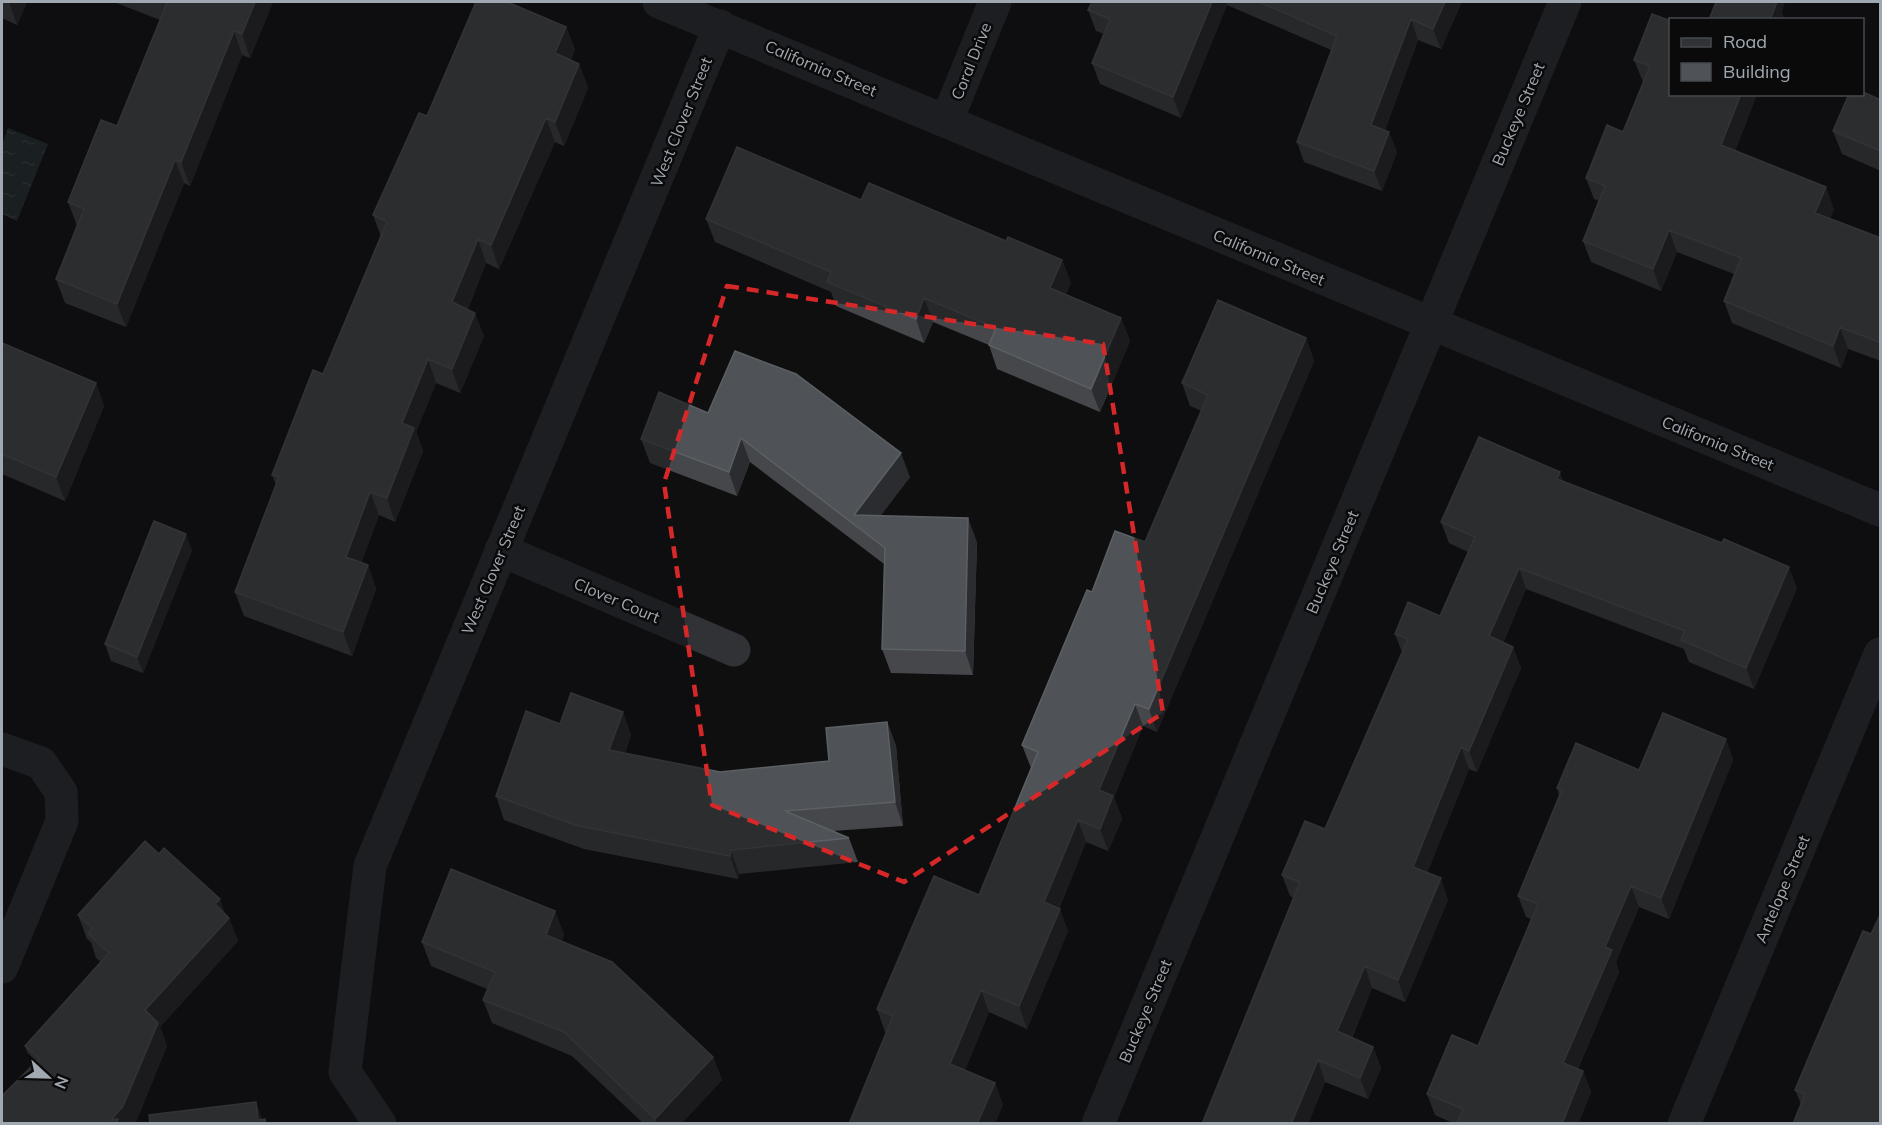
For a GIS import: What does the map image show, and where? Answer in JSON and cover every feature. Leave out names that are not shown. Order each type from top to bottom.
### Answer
[{"type":"street","name":"California Street","points":[[659,2],[1881,510]]},
{"type":"street","name":"Coral Drive","points":[[947,120],[995,2]]},
{"type":"street","name":"Buckeye Street","points":[[1098,1124],[1565,2]]},
{"type":"street","name":"West Clover Street","points":[[380,1124],[345,1072],[370,866],[720,26]]},
{"type":"street","name":"Clover Court","points":[[501,550],[734,650]]},
{"type":"street","name":"Antelope Street","points":[[1684,1124],[1881,654]]},
{"type":"street","points":[[2,749],[41,763],[61,792],[62,821],[2,967]]},
{"type":"highlighted area","points":[[727,286],[1103,344],[1163,713],[904,882],[712,805],[664,483]]},
{"type":"water","points":[[8,128],[48,144],[17,221],[2,214],[2,144]]},
{"type":"building","points":[[163,2],[255,2],[242,34],[234,31],[181,162],[175,160],[117,304],[56,279],[84,209],[68,202],[101,120],[117,126],[167,3]]},
{"type":"building","points":[[476,2],[507,2],[566,27],[555,53],[579,64],[555,122],[546,118],[491,245],[478,239],[452,302],[475,313],[452,369],[428,359],[402,423],[414,428],[387,498],[370,492],[346,557],[368,565],[343,632],[235,592],[279,477],[272,475],[313,370],[323,374],[387,222],[373,215],[419,113],[427,116]]},
{"type":"building","points":[[1092,2],[1212,2],[1173,97],[1092,63],[1110,19],[1088,10]]},
{"type":"building","points":[[1259,2],[1445,2],[1433,29],[1411,19],[1371,125],[1389,132],[1374,171],[1297,142],[1337,36]]},
{"type":"building","points":[[1716,2],[1777,2],[1771,18],[1710,18]]},
{"type":"building","points":[[1652,14],[1669,20],[1669,96],[1740,96],[1721,145],[1826,187],[1815,213],[1881,238],[1881,343],[1840,327],[1833,346],[1724,301],[1741,258],[1669,230],[1653,269],[1583,241],[1605,186],[1586,178],[1607,125],[1623,132],[1650,66],[1634,60]]},
{"type":"building","points":[[1864,92],[1881,100],[1881,151],[1833,131],[1848,96],[1864,96]]},
{"type":"building","points":[[737,147],[861,200],[869,183],[1006,241],[1008,237],[1062,260],[1050,288],[1121,318],[1091,389],[989,345],[996,328],[924,298],[916,319],[827,282],[831,272],[706,219]]},
{"type":"building","points":[[1218,300],[1306,338],[1149,709],[1135,704],[1099,790],[1113,796],[1100,829],[1078,820],[1044,902],[1060,909],[1019,1006],[981,990],[950,1064],[995,1083],[977,1124],[849,1124],[893,1016],[877,1009],[934,876],[979,895],[1038,752],[1022,745],[1087,590],[1092,592],[1115,531],[1145,542],[1208,395],[1182,383]]},
{"type":"building","points":[[2,343],[96,383],[56,477],[2,454]]},
{"type":"building","points":[[735,351],[796,374],[901,453],[854,515],[968,518],[965,651],[882,649],[885,548],[741,438],[729,472],[641,439],[659,392],[708,413]]},
{"type":"building","points":[[1479,437],[1560,472],[1557,479],[1722,543],[1724,539],[1789,567],[1746,668],[1681,640],[1685,631],[1519,568],[1489,636],[1513,647],[1469,751],[1461,747],[1413,867],[1441,878],[1398,980],[1365,966],[1337,1031],[1373,1047],[1360,1078],[1318,1060],[1291,1124],[1202,1124],[1300,882],[1282,875],[1305,821],[1325,829],[1408,639],[1395,634],[1408,602],[1440,616],[1475,537],[1441,522]]},
{"type":"building","points":[[154,521],[186,534],[137,657],[105,644]]},
{"type":"building","points":[[571,693],[623,712],[609,750],[720,772],[829,761],[826,728],[887,722],[895,802],[785,811],[849,838],[731,850],[730,856],[575,825],[496,796],[526,711],[560,724]]},
{"type":"building","points":[[1663,713],[1726,739],[1661,898],[1631,886],[1605,947],[1612,950],[1563,1063],[1583,1071],[1562,1124],[1457,1124],[1463,1109],[1427,1094],[1452,1035],[1478,1046],[1538,904],[1518,896],[1562,790],[1557,788],[1576,743],[1639,770]]},
{"type":"building","points":[[145,841],[159,854],[164,848],[220,899],[215,904],[229,918],[145,1010],[158,1023],[123,1106],[111,1120],[118,1119],[116,1124],[2,1124],[4,1094],[39,1059],[25,1046],[109,953],[88,934],[92,928],[78,915]]},
{"type":"building","points":[[451,869],[555,911],[546,935],[612,962],[713,1057],[655,1119],[564,1032],[483,1000],[495,972],[422,942]]},
{"type":"building","points":[[1881,913],[1881,1124],[1793,1124],[1805,1094],[1795,1090],[1863,931],[1871,934]]},
{"type":"building","points":[[256,1102],[258,1120],[265,1119],[266,1124],[150,1124],[149,1115]]}]
